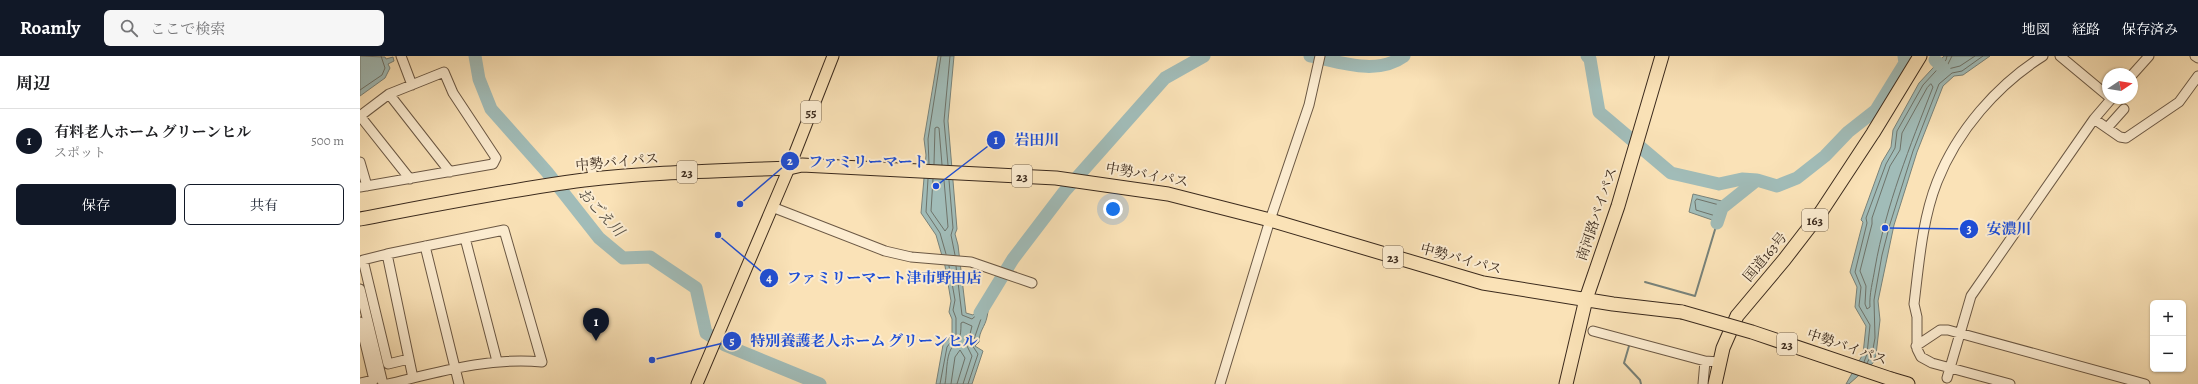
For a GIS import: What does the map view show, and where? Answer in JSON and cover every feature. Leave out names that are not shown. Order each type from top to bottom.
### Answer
[{"type":"highway","name":"南河路バイパス","points":[[1566,384],[1586,299],[1630,167],[1662,56]]},
{"type":"highway","name":"国道163号","points":[[1715,384],[1719,362],[1727,336],[1737,316],[1784,260],[1821,212],[1873,133],[1920,56]]},
{"type":"highway","name":"中勢バイパス","points":[[360,219],[524,189],[589,173],[686,172],[789,168],[802,166],[987,173],[1056,178],[1107,184],[1168,194],[1270,220],[1483,283],[1682,312],[1752,332],[1908,384]]},
{"type":"main road","name":"55","points":[[789,168],[834,56]]},
{"type":"main road","points":[[697,384],[711,348],[789,168]]},
{"type":"street","points":[[401,56],[412,85]]},
{"type":"street","points":[[1220,384],[1270,220],[1309,105],[1320,56]]},
{"type":"street","points":[[2010,384],[1932,363],[1921,357],[1916,346],[1917,317],[1914,304],[1923,237],[1937,182],[1944,166],[1973,119],[2027,66],[2043,56]]},
{"type":"street","points":[[2060,56],[2102,91]]},
{"type":"street","points":[[2138,68],[2149,56]]},
{"type":"street","points":[[360,162],[364,187],[410,179],[450,172],[493,164],[496,158],[453,93],[444,72],[389,94],[360,116],[410,179]]},
{"type":"street","points":[[2094,120],[2120,137],[2126,138],[2178,102],[2198,76]]},
{"type":"street","points":[[389,94],[450,172]]},
{"type":"street","points":[[1947,378],[1972,296],[2106,104]]},
{"type":"street","points":[[2107,128],[2124,109]]},
{"type":"street","points":[[772,207],[885,251],[911,256],[967,261],[991,267],[1032,282]]},
{"type":"street","points":[[388,384],[454,368],[497,361],[519,360],[542,362],[504,230],[363,260],[388,364],[409,359]]},
{"type":"street","points":[[465,238],[497,361]]},
{"type":"street","points":[[425,246],[459,384]]},
{"type":"street","points":[[387,254],[413,378]]},
{"type":"street","points":[[360,289],[383,384]]},
{"type":"street","points":[[360,322],[374,380],[360,383]]},
{"type":"street","points":[[1916,346],[1940,330],[1960,334],[2145,384]]},
{"type":"street","points":[[1593,331],[1705,361],[1719,362]]},
{"type":"street","points":[[1703,384],[1705,361]]},
{"type":"water","points":[[360,56],[385,57],[386,59],[393,57],[394,61],[388,64],[390,68],[385,78],[360,96]]},
{"type":"water","points":[[938,56],[954,56],[948,121],[957,229],[955,234],[958,245],[966,313],[973,315],[995,293],[980,335],[979,342],[975,346],[983,351],[972,384],[936,384],[943,345],[952,335],[952,319],[949,312],[951,301],[945,266],[936,235],[921,213],[926,155],[924,139]]},
{"type":"water","points":[[1944,56],[1990,56],[1963,75],[1954,76],[1943,86],[1917,152],[1894,225],[1878,301],[1880,320],[1876,355],[1873,363],[1849,384],[1846,384],[1863,354],[1866,326],[1855,307],[1857,287],[1850,272],[1863,222],[1861,220],[1882,162],[1891,147],[1893,130],[1919,83]]},
{"type":"water","points":[[1693,194],[1726,202],[1733,194],[1737,199],[1724,213],[1721,223],[1689,212]]},
{"type":"waterway","name":"おごえ川","points":[[475,56],[479,79],[491,109],[547,172],[599,238],[623,258],[650,257],[696,288],[706,333],[725,345],[820,384]]},
{"type":"waterway","points":[[980,313],[1013,259],[1064,192],[1165,78],[1204,56]]},
{"type":"waterway","points":[[1310,56],[1358,66],[1382,65],[1393,62],[1404,56]]},
{"type":"waterway","points":[[1587,56],[1590,59],[1599,112],[1671,173],[1719,184],[1742,179],[1757,180]]},
{"type":"waterway","points":[[1717,223],[1722,208],[1757,180],[1777,186],[1797,178],[1825,156],[1848,132],[1876,110],[1905,63],[1904,56]]},
{"type":"waterway","points":[[1935,60],[1944,69]]},
{"type":"waterway","points":[[1645,282],[1695,296],[1717,223]]},
{"type":"waterway","points":[[1629,346],[1624,363],[1640,380],[1641,384]]},
{"type":"place","name":"岩田川","points":[[936,186]]},
{"type":"place","name":"ファミリーマート","points":[[740,204]]},
{"type":"place","name":"安濃川","points":[[1885,228]]},
{"type":"place","name":"ファミリーマート津市野田店","points":[[718,235]]},
{"type":"place","name":"有料老人ホーム グリーンヒル","points":[[596,341]]},
{"type":"place","name":"特別養護老人ホーム グリーンヒル","points":[[652,360]]}]
